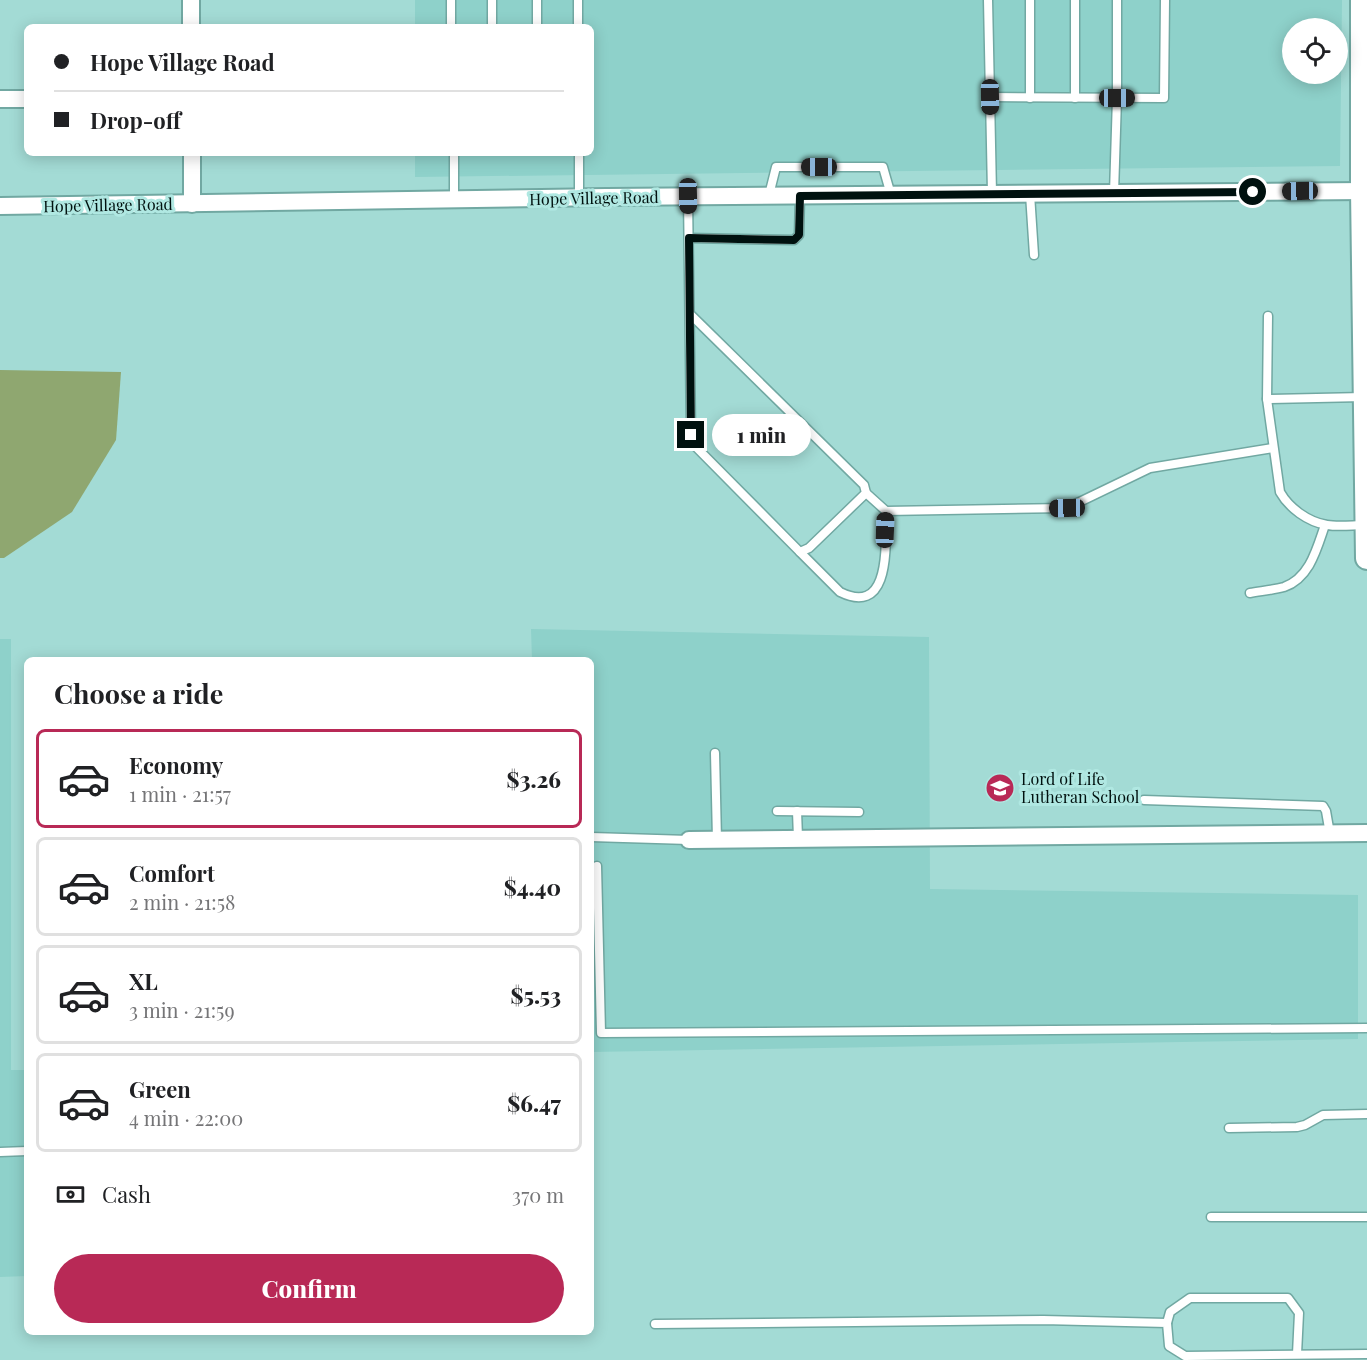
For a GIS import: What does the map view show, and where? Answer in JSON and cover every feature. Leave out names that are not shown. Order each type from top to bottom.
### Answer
[{"type":"main road","points":[[1362,0],[1367,558]]},
{"type":"street","points":[[191,0],[191,24]]},
{"type":"street","points":[[0,99],[24,99]]},
{"type":"street","points":[[192,156],[192,204]]},
{"type":"street","name":"Hope Village Road","points":[[0,206],[579,197],[1365,191]]},
{"type":"street","points":[[689,840],[1367,833]]},
{"type":"lane","points":[[451,0],[451,24]]},
{"type":"lane","points":[[492,0],[492,24]]},
{"type":"lane","points":[[537,0],[537,24]]},
{"type":"lane","points":[[578,0],[578,24]]},
{"type":"lane","points":[[988,0],[992,193]]},
{"type":"lane","points":[[1030,0],[1030,98]]},
{"type":"lane","points":[[1075,0],[1075,98]]},
{"type":"lane","points":[[1113,193],[1117,98],[1117,0]]},
{"type":"lane","points":[[990,97],[1164,98],[1165,0]]},
{"type":"lane","points":[[454,156],[454,200]]},
{"type":"lane","points":[[579,156],[579,197]]},
{"type":"lane","points":[[769,195],[776,167],[883,167],[891,195]]},
{"type":"lane","points":[[1030,194],[1034,255]]},
{"type":"lane","points":[[688,196],[691,435],[696,447],[840,592],[848,596],[867,595],[875,590],[884,570],[886,510]]},
{"type":"lane","points":[[689,238],[794,240],[799,235],[800,196]]},
{"type":"lane","points":[[690,314],[864,485],[866,493],[886,510],[1067,508],[1150,468],[1273,448]]},
{"type":"lane","points":[[1268,316],[1267,399],[1280,492],[1287,504],[1325,525],[1366,525]]},
{"type":"lane","points":[[1267,399],[1364,398]]},
{"type":"lane","points":[[800,552],[809,548],[866,493]]},
{"type":"lane","points":[[1250,593],[1286,586],[1298,578],[1311,563],[1325,525]]},
{"type":"lane","points":[[715,753],[717,840]]},
{"type":"lane","points":[[1144,800],[1323,806],[1330,834]]},
{"type":"lane","points":[[777,811],[859,812]]},
{"type":"lane","points":[[797,811],[798,838]]},
{"type":"lane","points":[[594,837],[689,840]]},
{"type":"lane","points":[[597,866],[601,1033],[1367,1028]]},
{"type":"lane","points":[[1229,1128],[1297,1127],[1330,1113],[1367,1114]]},
{"type":"lane","points":[[0,1152],[24,1151]]},
{"type":"lane","points":[[1211,1217],[1367,1216]]},
{"type":"lane","points":[[1298,1354],[1299,1313],[1288,1298],[1190,1298],[1170,1312],[1167,1323],[1169,1346],[1185,1356],[1367,1354]]},
{"type":"lane","points":[[655,1324],[1043,1320],[1167,1323]]},
{"type":"shaded area","points":[[415,0],[1342,0],[1342,18],[1282,18],[1282,84],[1341,84],[1340,166],[415,177],[415,156],[594,156],[594,24],[415,24]]},
{"type":"shaded area","points":[[531,629],[929,637],[930,889],[1358,895],[1358,1039],[594,1052],[594,657],[532,657]]},
{"type":"shaded area","points":[[0,639],[11,639],[11,1070],[24,1070],[24,1276],[0,1277]]},
{"type":"green space","points":[[0,370],[121,372],[116,440],[72,512],[4,558],[0,558]]},
{"type":"place","name":"Lord of Life Lutheran School","points":[[1000,788]]},
{"type":"route","points":[[691,435],[689,238],[794,240],[799,235],[800,196],[1253,192]]}]
